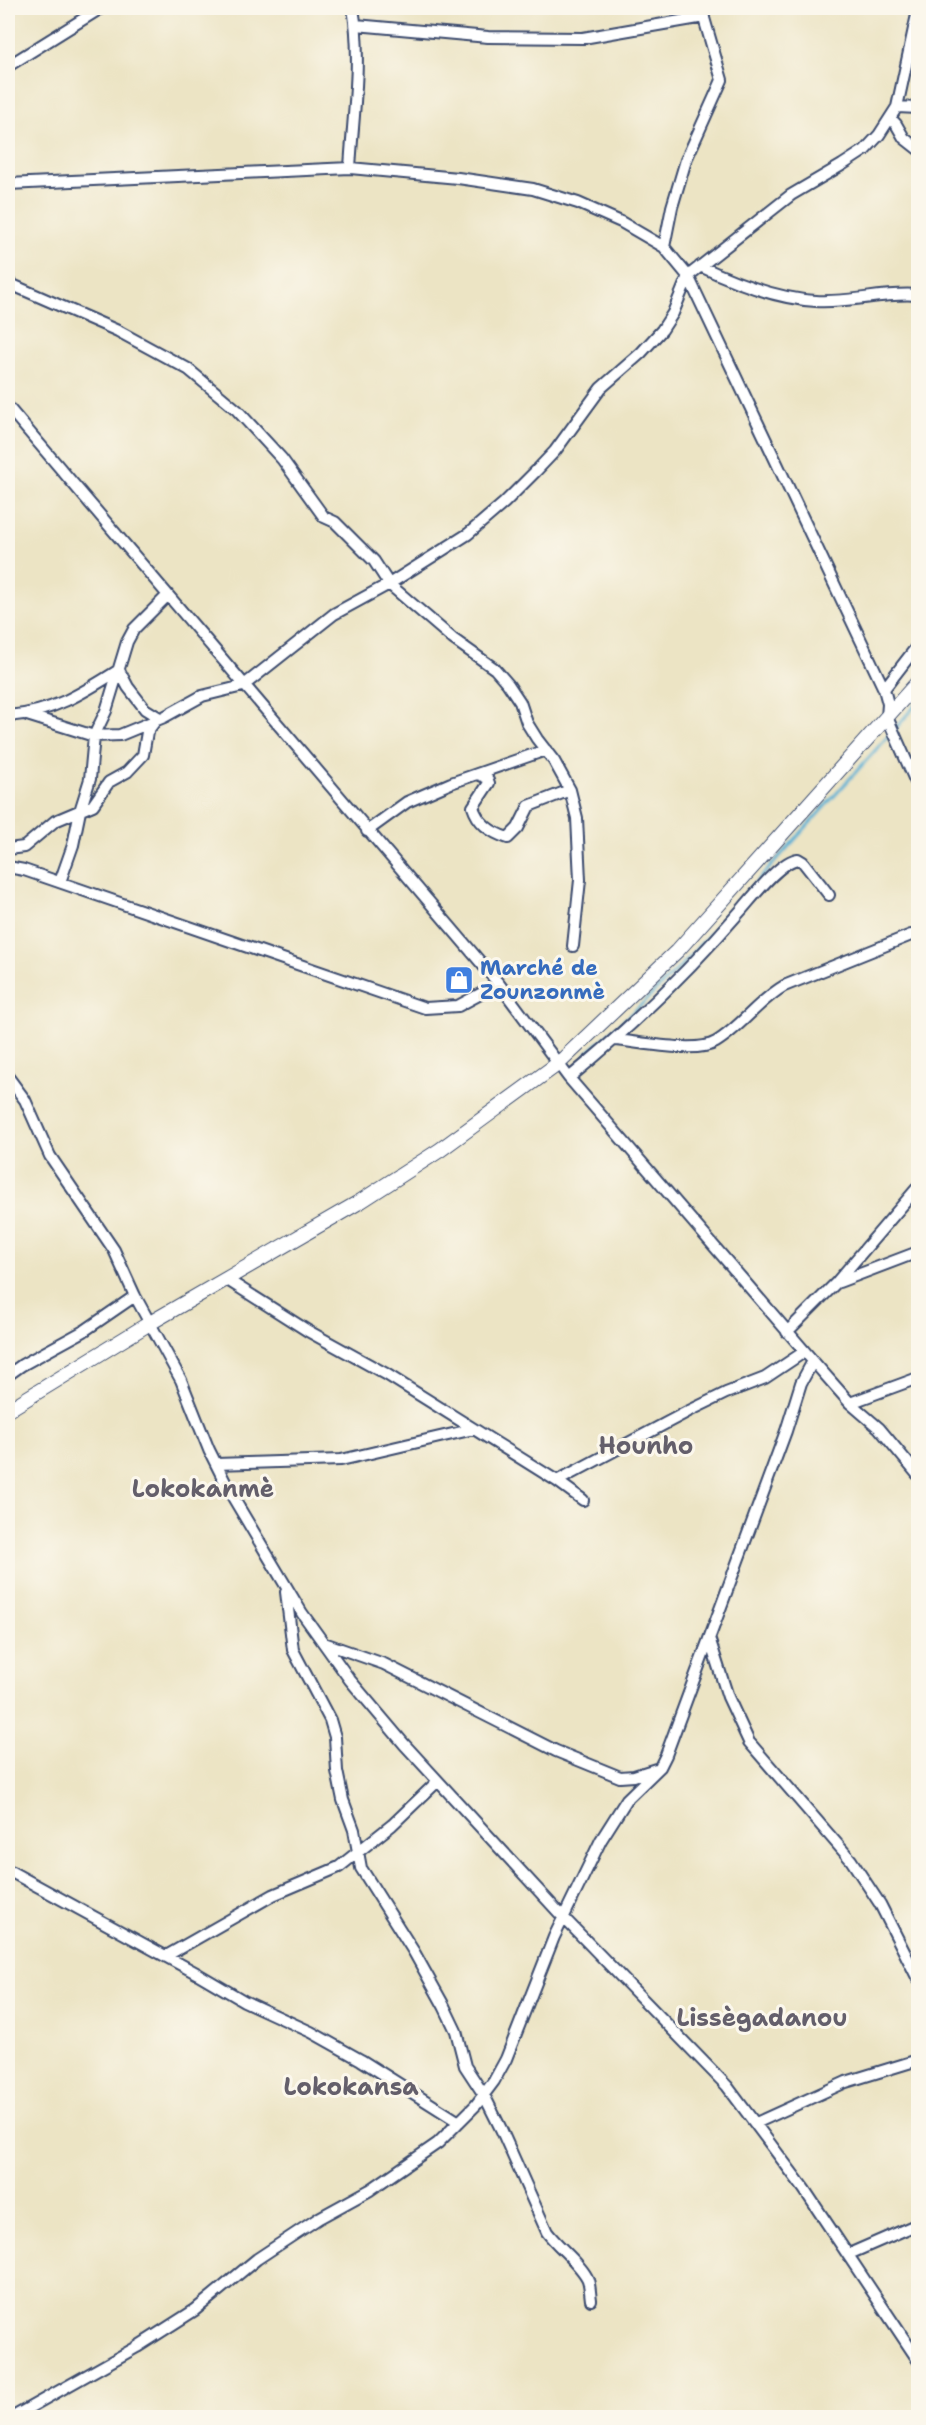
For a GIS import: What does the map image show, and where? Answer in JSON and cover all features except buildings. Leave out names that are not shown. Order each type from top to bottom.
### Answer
[{"type":"main road","points":[[8,1410],[150,1323],[361,1201],[482,1121],[559,1063],[686,959],[764,856],[918,682]]},
{"type":"street","points":[[8,66],[101,8]]},
{"type":"street","points":[[350,168],[356,75],[356,25],[353,8]]},
{"type":"street","points":[[27,715],[94,736],[120,735],[154,721],[202,696],[243,686],[334,614],[389,584],[468,534],[536,471],[555,451],[601,388],[641,353],[662,330],[673,312],[688,276],[791,195],[865,150],[879,135],[897,107],[918,9]]},
{"type":"street","points":[[356,25],[488,37],[583,38],[703,13],[722,80],[686,160],[672,207],[664,247]]},
{"type":"street","points":[[897,107],[918,108]]},
{"type":"street","points":[[891,119],[904,138],[918,149]]},
{"type":"street","points":[[8,184],[350,168],[458,178],[533,189],[578,203],[621,222],[664,247],[688,276],[884,689],[888,704],[887,717],[918,787]]},
{"type":"street","points":[[700,266],[725,278],[767,291],[815,301],[858,299],[891,294],[918,295]]},
{"type":"street","points":[[8,283],[118,331],[188,369],[237,410],[282,459],[324,517],[335,522],[374,561],[389,584],[453,639],[495,669],[508,684],[520,702],[527,723],[570,790],[577,818],[580,880],[573,946]]},
{"type":"street","points":[[8,407],[243,686],[499,984],[569,1078],[804,1352],[850,1403],[879,1428],[918,1475]]},
{"type":"street","points":[[60,882],[73,845],[90,779],[94,736],[106,711],[127,642],[135,629],[167,596]]},
{"type":"street","points":[[884,689],[918,645]]},
{"type":"street","points":[[8,716],[27,715],[52,708],[76,698],[119,670]]},
{"type":"street","points":[[8,849],[24,847],[55,821],[93,805],[109,782],[127,772],[143,755],[147,732],[158,717],[146,709],[128,687],[119,670]]},
{"type":"street","points":[[367,831],[407,802],[451,783],[480,775],[546,750]]},
{"type":"street","points":[[480,775],[487,778],[489,783],[473,807],[475,815],[494,833],[508,838],[518,828],[529,806],[570,790]]},
{"type":"street","points":[[90,779],[109,782]]},
{"type":"street","points":[[569,1078],[615,1040],[686,959],[787,862],[798,859],[803,862],[830,894]]},
{"type":"street","points":[[8,867],[60,882],[425,1008],[458,1006],[499,984]]},
{"type":"street","points":[[615,1040],[685,1047],[709,1046],[769,995],[784,986],[910,935]]},
{"type":"street","points":[[8,1077],[26,1100],[50,1156],[114,1250],[135,1296],[181,1380],[216,1464],[286,1588],[350,1680],[438,1781],[563,1917],[727,2086],[849,2254],[918,2360]]},
{"type":"street","points":[[787,1332],[836,1283],[918,1187]]},
{"type":"street","points":[[836,1283],[918,1252]]},
{"type":"street","points":[[225,1279],[308,1331],[386,1374],[557,1481],[583,1500]]},
{"type":"street","points":[[8,1375],[84,1331],[135,1296]]},
{"type":"street","points":[[557,1481],[687,1412],[726,1393],[765,1378],[804,1352]]},
{"type":"street","points":[[11,2418],[137,2347],[195,2310],[257,2259],[319,2218],[370,2190],[438,2144],[484,2095],[506,2060],[563,1917],[601,1840],[622,1805],[660,1767],[710,1640],[786,1431],[801,1383],[813,1361]]},
{"type":"street","points":[[850,1403],[918,1378]]},
{"type":"street","points":[[216,1464],[341,1460],[474,1429]]},
{"type":"street","points":[[286,1588],[293,1650],[330,1720],[335,1737],[337,1771],[354,1830],[361,1868],[444,2006],[456,2031],[465,2066],[484,2095],[547,2232],[558,2247],[581,2269],[587,2280],[591,2300]]},
{"type":"street","points":[[710,1640],[728,1697],[749,1742],[851,1860],[880,1904],[918,1978]]},
{"type":"street","points":[[324,1643],[384,1664],[556,1752],[620,1777],[634,1776],[660,1767]]},
{"type":"street","points":[[166,1956],[273,1895],[316,1878],[357,1855],[438,1781]]},
{"type":"street","points":[[8,1870],[244,2001],[311,2032],[361,2060],[459,2122]]},
{"type":"street","points":[[756,2123],[846,2082],[918,2060]]},
{"type":"street","points":[[849,2254],[918,2224]]},
{"type":"waterway","points":[[895,729],[918,702]]},
{"type":"waterway","points":[[586,1054],[681,966],[891,733]]},
{"type":"place","name":"Marché de Zounzonmè","points":[[459,980]]},
{"type":"district","name":"Hounho","points":[[646,1446]]},
{"type":"district","name":"Lokokanmè","points":[[203,1489]]},
{"type":"district","name":"Lissègadanou","points":[[762,2018]]},
{"type":"district","name":"Lokokansa","points":[[351,2087]]}]
